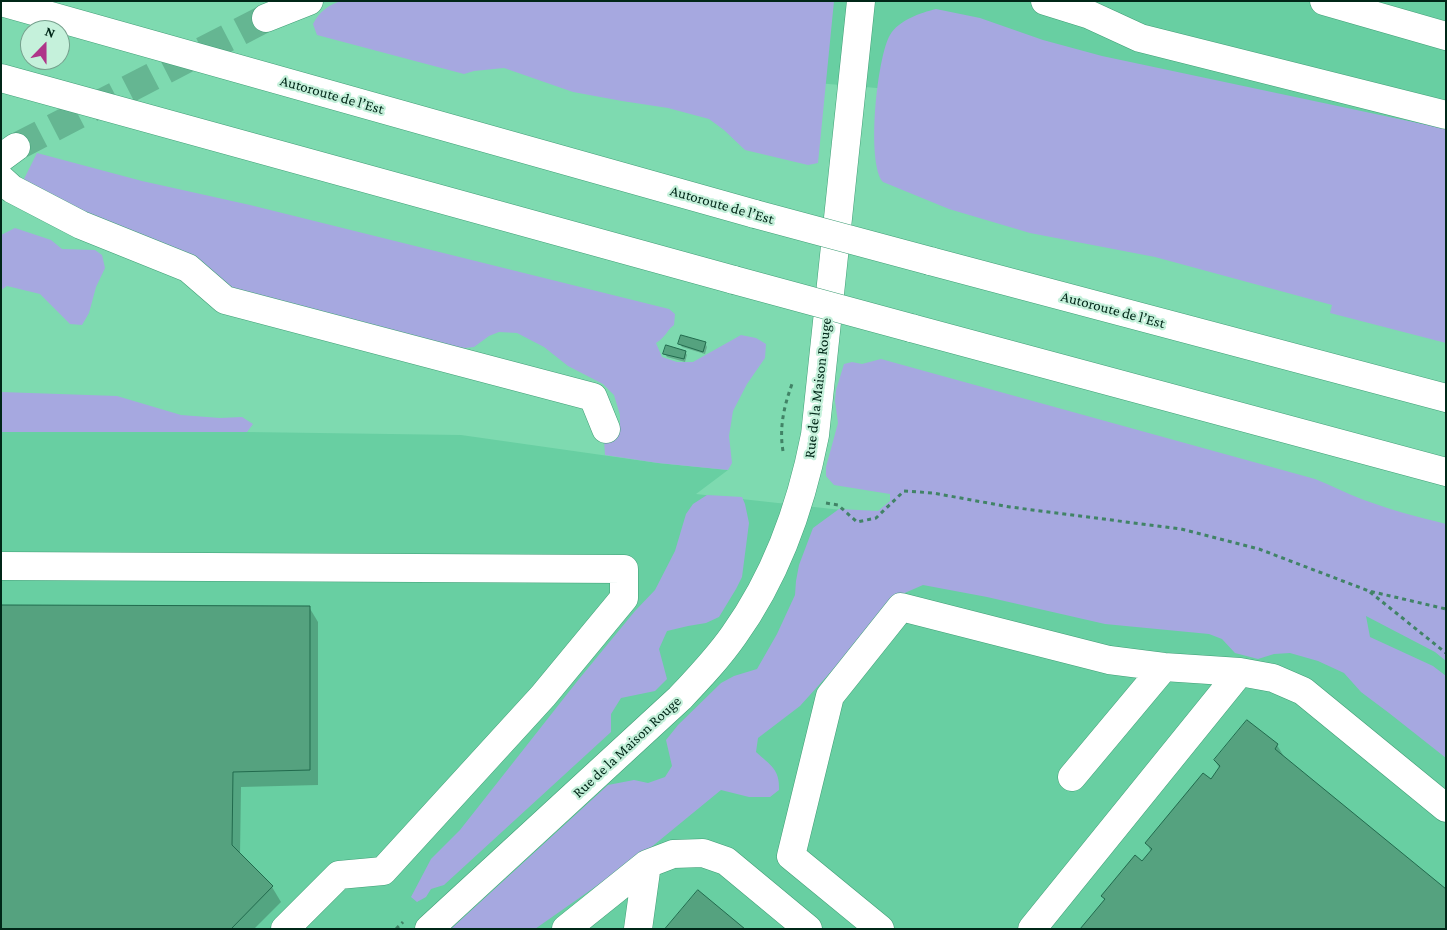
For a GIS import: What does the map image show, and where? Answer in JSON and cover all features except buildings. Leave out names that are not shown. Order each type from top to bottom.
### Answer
[{"type":"main road","points":[[266,18],[309,1]]},
{"type":"main road","name":"Rue de la Maison Rouge","points":[[429,929],[680,698],[710,666],[734,635],[755,603],[773,569],[800,499],[815,435],[861,1]]},
{"type":"main road","points":[[1045,1],[1101,8],[1140,38],[1446,115]]},
{"type":"main road","points":[[1324,1],[1446,36]]},
{"type":"main road","name":"Autoroute de l’Est","points":[[1,2],[756,214],[1446,398]]},
{"type":"main road","points":[[1,78],[734,280],[1446,472]]},
{"type":"main road","points":[[1,179],[12,189],[81,225],[188,268],[225,300],[593,397],[606,428]]},
{"type":"main road","points":[[1,566],[624,569],[624,598],[542,696],[383,871],[339,875],[285,929]]},
{"type":"main road","points":[[880,929],[791,856],[830,696],[901,607],[1109,660],[1164,667],[1240,672],[1273,678],[1302,691],[1446,808]]},
{"type":"main road","points":[[1072,777],[1164,667]]},
{"type":"main road","points":[[1032,929],[1240,672]]},
{"type":"main road","points":[[566,929],[647,864],[673,854],[703,853],[726,861],[808,929]]},
{"type":"main road","points":[[638,929],[647,864]]},
{"type":"path","points":[[784,454],[782,424],[787,396],[794,379]]},
{"type":"path","points":[[838,505],[857,522],[876,518],[904,491],[924,492],[1010,507],[1180,529],[1259,549],[1369,592],[1446,609]]},
{"type":"path","points":[[1369,592],[1446,653]]},
{"type":"shaded area","points":[[342,1],[834,1],[818,163],[808,165],[745,150],[709,119],[668,108],[573,92],[504,68],[464,74],[317,35],[313,24],[318,16],[329,6]]},
{"type":"shaded area","points":[[368,1],[1446,1],[1446,149],[925,92],[768,79]]},
{"type":"shaded area","points":[[936,9],[980,18],[1043,40],[1102,56],[1446,129],[1446,343],[1330,313],[1332,305],[1155,257],[1030,233],[949,209],[883,182],[878,171],[874,133],[878,86],[885,47],[890,35],[904,21]]},
{"type":"shaded area","points":[[37,153],[142,181],[250,205],[669,309],[675,314],[674,325],[656,343],[662,357],[677,362],[693,362],[741,335],[756,338],[766,344],[765,358],[747,384],[733,411],[729,436],[732,463],[728,470],[658,463],[605,455],[604,440],[620,426],[620,415],[614,395],[603,384],[568,366],[544,347],[517,333],[499,332],[489,336],[474,347],[465,348],[428,343],[237,294],[22,183]]},
{"type":"shaded area","points":[[15,228],[51,240],[62,249],[95,250],[102,255],[105,268],[96,287],[89,313],[82,325],[70,324],[40,294],[7,286],[1,290],[1,235]]},
{"type":"shaded area","points":[[881,359],[1315,479],[1374,504],[1446,524],[1446,661],[1435,652],[1366,616],[1370,637],[1433,666],[1446,676],[1446,758],[1361,692],[1344,673],[1318,661],[1290,653],[1274,654],[1258,659],[1235,653],[1222,639],[1209,634],[1105,624],[987,597],[923,585],[900,595],[800,706],[758,738],[756,752],[770,764],[778,777],[779,790],[770,797],[749,797],[721,790],[649,849],[535,929],[451,929],[608,785],[634,780],[648,783],[665,777],[672,766],[666,740],[678,725],[721,683],[734,676],[757,669],[777,634],[795,595],[799,565],[813,528],[839,509],[878,511],[890,501],[890,494],[834,485],[826,476],[826,467],[838,423],[835,401],[836,390],[844,364],[852,362],[862,364]]},
{"type":"shaded area","points":[[1,392],[117,396],[181,415],[220,418],[242,417],[253,424],[247,432],[1,432]]},
{"type":"shaded area","points":[[1,432],[247,432],[461,435],[658,463],[728,470],[696,494],[896,516],[1446,627],[1446,929],[1,929]]},
{"type":"shaded area","points":[[707,495],[742,497],[749,523],[742,577],[719,617],[706,623],[667,631],[659,649],[667,679],[655,691],[621,698],[611,714],[611,732],[444,885],[431,889],[426,897],[417,902],[411,897],[431,859],[460,830],[579,679],[635,611],[655,590],[675,551],[686,514],[693,504]]},
{"type":"tunnel","points":[[16,147],[266,18]]}]
